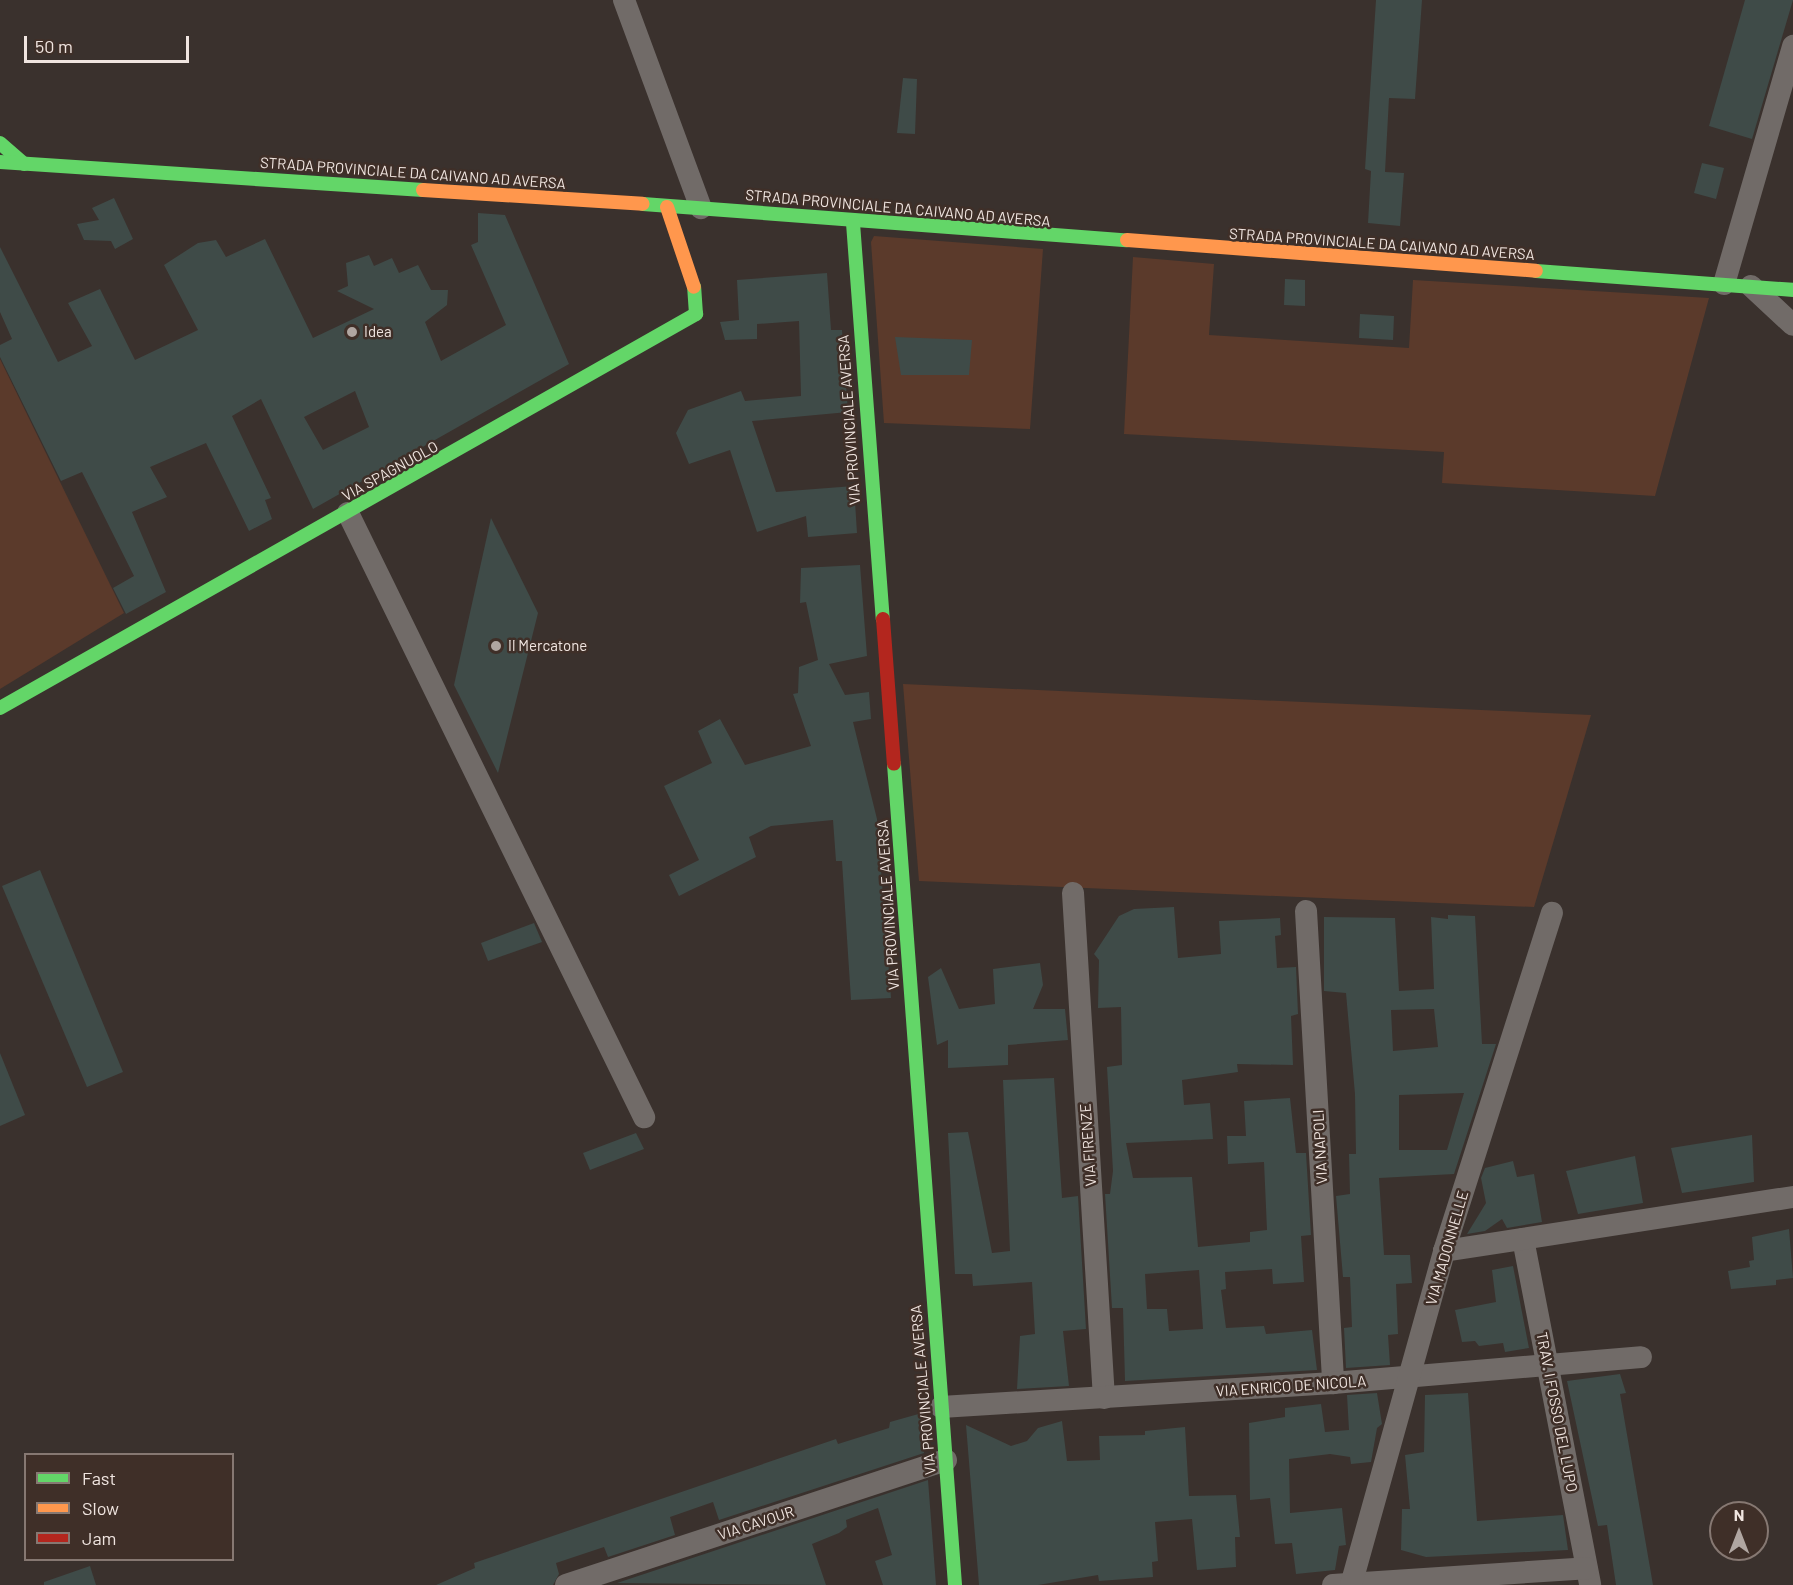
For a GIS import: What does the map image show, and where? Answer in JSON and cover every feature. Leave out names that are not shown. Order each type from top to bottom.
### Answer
[{"type":"main road","points":[[0,143],[24,164]]},
{"type":"main road","name":"STRADA PROVINCIALE DA CAIVANO AD AVERSA","points":[[0,162],[701,208],[853,223],[1793,290]]},
{"type":"main road","name":"VIA SPAGNUOLO","points":[[0,708],[696,314],[694,285],[667,207]]},
{"type":"main road","name":"VIA PROVINCIALE AVERSA","points":[[853,223],[955,1585]]},
{"type":"street","points":[[624,0],[701,208]]},
{"type":"street","points":[[1724,284],[1793,46]]},
{"type":"street","points":[[1751,286],[1793,325]]},
{"type":"street","points":[[348,513],[644,1117]]},
{"type":"street","name":"VIA FIRENZE","points":[[1072,892],[1104,1398]]},
{"type":"street","name":"VIA NAPOLI","points":[[1306,912],[1333,1383]]},
{"type":"street","name":"VIA MADONNELLE","points":[[1345,1585],[1411,1377],[1444,1251],[1552,913]]},
{"type":"street","points":[[1444,1251],[1793,1197]]},
{"type":"street","name":"TRAV. I FOSSO DEL LUPO","points":[[1522,1239],[1549,1367],[1588,1577]]},
{"type":"street","name":"VIA ENRICO DE NICOLA","points":[[941,1407],[1333,1383],[1549,1367],[1641,1357]]},
{"type":"street","name":"VIA CAVOUR","points":[[566,1585],[946,1461]]},
{"type":"street","points":[[1345,1585],[1588,1577]]},
{"type":"shaded area","points":[[874,236],[1043,249],[1030,429],[884,423],[871,242]]},
{"type":"shaded area","points":[[1133,257],[1214,264],[1209,335],[1409,348],[1413,280],[1709,298],[1655,496],[1442,483],[1444,452],[1124,434]]},
{"type":"shaded area","points":[[0,359],[124,613],[0,689]]},
{"type":"shaded area","points":[[903,684],[1591,715],[1534,907],[919,881]]},
{"type":"building","points":[[1376,0],[1422,0],[1415,99],[1389,98],[1385,172],[1404,173],[1400,226],[1368,223],[1371,171],[1365,169]]},
{"type":"building","points":[[1745,0],[1793,0],[1752,139],[1709,126]]},
{"type":"building","points":[[903,78],[917,79],[915,134],[897,133]]},
{"type":"building","points":[[1702,163],[1724,168],[1716,199],[1694,193]]},
{"type":"building","points":[[114,198],[133,239],[115,249],[111,241],[84,240],[77,224],[99,220],[92,208]]},
{"type":"building","points":[[478,213],[505,215],[569,364],[313,509],[261,399],[232,416],[271,498],[265,500],[272,519],[249,531],[206,443],[150,467],[167,497],[132,512],[166,592],[126,614],[113,588],[134,576],[82,472],[61,481],[0,357],[0,345],[12,339],[0,312],[0,247],[58,362],[92,346],[68,303],[100,289],[135,360],[198,330],[164,265],[198,243],[216,240],[226,257],[265,239],[313,338],[374,309],[337,291],[348,286],[346,263],[369,255],[374,266],[392,258],[399,273],[418,265],[431,290],[448,290],[447,305],[425,322],[441,361],[506,325],[471,245],[478,242]],"holes":[[[355,391],[369,427],[323,450],[304,417]]]},
{"type":"building","points":[[827,273],[831,330],[842,330],[848,412],[752,421],[776,492],[854,486],[857,533],[808,537],[806,516],[757,532],[730,450],[689,464],[676,433],[688,410],[741,391],[745,401],[801,396],[799,321],[757,324],[757,339],[725,340],[720,322],[739,320],[737,280]]},
{"type":"building","points":[[1285,279],[1305,280],[1305,306],[1284,305]]},
{"type":"building","points":[[1360,314],[1394,316],[1393,340],[1359,338]]},
{"type":"building","points":[[895,337],[972,340],[969,375],[901,375]]},
{"type":"building","name":"Il Mercatone","points":[[491,518],[538,613],[498,773],[454,685]]},
{"type":"building","points":[[860,565],[867,656],[829,664],[845,695],[869,692],[871,719],[853,722],[877,819],[891,998],[851,1000],[842,861],[836,861],[833,820],[771,826],[749,837],[756,857],[679,896],[669,875],[699,860],[664,786],[712,763],[698,731],[720,719],[745,765],[811,746],[793,694],[798,693],[799,667],[818,660],[806,602],[800,603],[801,568]]},
{"type":"building","points":[[40,870],[123,1072],[87,1087],[2,886]]},
{"type":"building","points":[[1174,907],[1178,958],[1221,954],[1219,921],[1280,918],[1281,935],[1275,936],[1277,968],[1296,967],[1298,1014],[1291,1016],[1293,1065],[1237,1064],[1238,1072],[1182,1080],[1184,1105],[1210,1103],[1213,1139],[1126,1143],[1133,1178],[1192,1177],[1198,1247],[1250,1242],[1250,1232],[1267,1230],[1264,1162],[1228,1164],[1227,1136],[1246,1136],[1244,1101],[1290,1098],[1296,1153],[1306,1153],[1311,1235],[1301,1236],[1304,1282],[1273,1284],[1272,1269],[1225,1272],[1226,1289],[1221,1290],[1226,1328],[1264,1326],[1266,1334],[1312,1330],[1317,1370],[1125,1381],[1123,1308],[1112,1308],[1105,1194],[1110,1194],[1113,1171],[1107,1067],[1122,1065],[1121,1007],[1098,1008],[1099,960],[1094,954],[1119,916],[1134,909]],"holes":[[[1199,1270],[1203,1329],[1169,1331],[1167,1309],[1147,1309],[1145,1274]]]},
{"type":"building","points":[[1448,915],[1475,916],[1482,1044],[1496,1044],[1454,1174],[1379,1178],[1384,1255],[1410,1255],[1412,1283],[1396,1284],[1398,1334],[1388,1335],[1390,1365],[1346,1368],[1344,1328],[1352,1327],[1350,1277],[1343,1277],[1336,1196],[1350,1194],[1349,1154],[1356,1154],[1355,1094],[1346,993],[1324,991],[1324,917],[1395,918],[1399,991],[1434,989],[1431,917],[1448,919]],"holes":[[[1434,1009],[1438,1047],[1393,1051],[1391,1010]],[[1464,1093],[1447,1150],[1399,1150],[1399,1095]]]},
{"type":"building","points":[[534,923],[542,942],[488,961],[481,943]]},
{"type":"building","points":[[1040,963],[1043,985],[1033,1009],[1065,1009],[1068,1040],[1008,1045],[1008,1065],[948,1068],[948,1040],[937,1045],[928,977],[941,968],[959,1009],[995,1004],[993,969]]},
{"type":"building","points":[[0,1053],[25,1115],[0,1126]]},
{"type":"building","points":[[1054,1078],[1062,1198],[1078,1196],[1086,1329],[1063,1331],[1069,1386],[1017,1389],[1020,1336],[1035,1334],[1032,1282],[973,1286],[972,1274],[955,1274],[948,1133],[968,1132],[992,1253],[1010,1251],[1003,1080]]},
{"type":"building","points":[[636,1133],[644,1149],[590,1170],[583,1153]]},
{"type":"building","points":[[1752,1135],[1754,1182],[1682,1193],[1671,1148]]},
{"type":"building","points":[[1635,1156],[1643,1203],[1578,1214],[1566,1171]]},
{"type":"building","points":[[1513,1161],[1517,1177],[1534,1174],[1542,1222],[1507,1228],[1502,1219],[1485,1231],[1467,1234],[1486,1203],[1481,1178],[1485,1168]]},
{"type":"building","points":[[1789,1229],[1793,1278],[1776,1280],[1776,1285],[1731,1289],[1728,1271],[1750,1267],[1749,1261],[1754,1260],[1752,1237]]},
{"type":"building","points":[[1513,1266],[1529,1348],[1505,1352],[1503,1343],[1479,1346],[1475,1341],[1462,1342],[1455,1310],[1496,1302],[1492,1270]]},
{"type":"building","points":[[1620,1374],[1626,1393],[1620,1394],[1653,1585],[1616,1585],[1607,1525],[1598,1526],[1567,1381]]},
{"type":"building","points":[[1377,1393],[1382,1424],[1377,1428],[1371,1462],[1351,1464],[1350,1457],[1330,1454],[1289,1459],[1290,1513],[1342,1508],[1346,1545],[1339,1546],[1335,1570],[1296,1574],[1292,1543],[1275,1544],[1270,1498],[1250,1500],[1249,1423],[1285,1417],[1285,1408],[1321,1404],[1325,1432],[1349,1430],[1347,1395]]},
{"type":"building","points":[[1468,1393],[1477,1521],[1563,1515],[1568,1550],[1426,1557],[1401,1550],[1402,1509],[1410,1509],[1405,1455],[1424,1452],[1425,1395]]},
{"type":"building","points":[[922,1413],[924,1453],[719,1520],[713,1502],[670,1517],[675,1535],[608,1557],[604,1547],[556,1563],[559,1574],[553,1585],[436,1585],[475,1568],[474,1563],[836,1439],[838,1444],[889,1428],[890,1422]]},
{"type":"building","points":[[1062,1421],[1067,1461],[1100,1460],[1099,1436],[1145,1435],[1145,1431],[1185,1427],[1189,1496],[1236,1495],[1240,1537],[1235,1537],[1236,1567],[1197,1570],[1192,1519],[1155,1522],[1158,1561],[1152,1562],[1153,1577],[1099,1581],[1098,1575],[1038,1585],[979,1585],[966,1425],[1011,1446],[1027,1441],[1038,1428]]},
{"type":"building","points":[[928,1480],[936,1585],[883,1585],[875,1561],[892,1555],[878,1508],[846,1520],[847,1527],[839,1533],[812,1544],[826,1585],[617,1583]]},
{"type":"building","points":[[90,1566],[96,1585],[44,1585],[44,1582]]},
{"type":"traffic: fast","points":[[0,143],[24,164]]},
{"type":"traffic: fast","points":[[0,162],[423,190]]},
{"type":"traffic: fast","points":[[643,204],[1127,240]]},
{"type":"traffic: fast","points":[[853,223],[883,619]]},
{"type":"traffic: fast","points":[[1536,271],[1793,290]]},
{"type":"traffic: fast","points":[[0,708],[696,314],[694,287]]},
{"type":"traffic: fast","points":[[894,764],[955,1585]]},
{"type":"traffic: slow","points":[[423,190],[643,204]]},
{"type":"traffic: slow","points":[[667,207],[694,287]]},
{"type":"traffic: slow","points":[[1127,240],[1536,271]]},
{"type":"traffic: jam","points":[[883,619],[894,764]]},
{"type":"place","name":"Idea","points":[[352,332]]},
{"type":"place","name":"Il Mercatone","points":[[496,646]]}]
